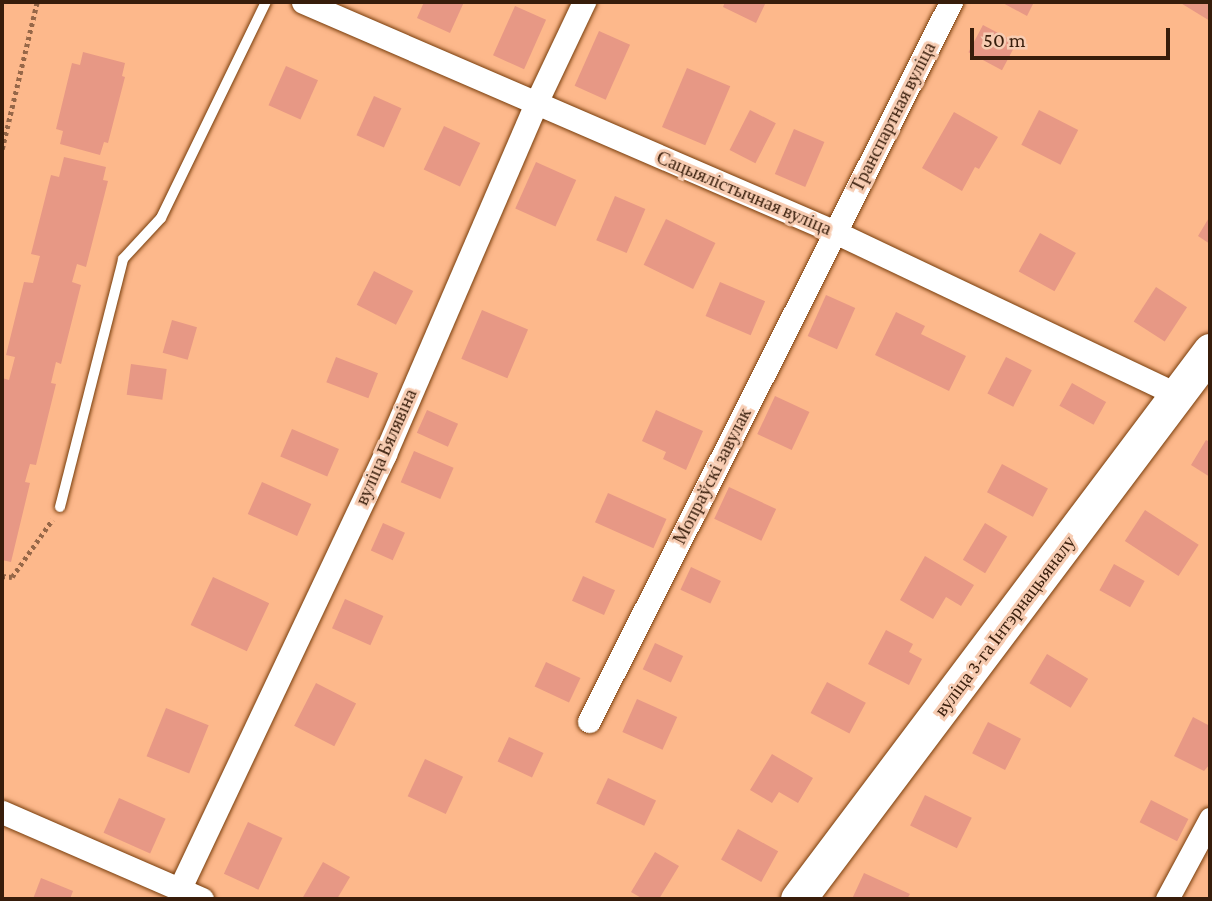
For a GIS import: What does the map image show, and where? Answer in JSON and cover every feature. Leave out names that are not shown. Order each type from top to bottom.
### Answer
[{"type":"main road","name":"вуліца 3-га Інтэрнацыяналу","points":[[798,899],[1180,396],[1210,351]]},
{"type":"street","name":"Сацыялістычная вуліца","points":[[303,2],[334,8],[536,103],[835,232],[1180,396]]},
{"type":"street","name":"вуліца Бялявіна","points":[[180,888],[385,454],[536,103],[584,2]]},
{"type":"street","name":"Транспартная вуліца","points":[[835,232],[951,2]]},
{"type":"street","name":"Мопраўскі завулак","points":[[589,721],[835,232]]},
{"type":"street","points":[[2,812],[202,899]]},
{"type":"street","points":[[1167,899],[1210,819]]},
{"type":"lane","points":[[60,507],[123,259],[161,218],[266,2]]},
{"type":"path","points":[[2,149],[37,2]]},
{"type":"path","points":[[2,576],[12,577],[60,507]]},
{"type":"building","points":[[424,2],[464,2],[450,33],[417,18]]},
{"type":"building","points":[[725,2],[766,2],[756,23],[723,7]]},
{"type":"building","points":[[1001,2],[1034,2],[1027,16]]},
{"type":"building","points":[[1179,2],[1210,2],[1210,21]]},
{"type":"building","points":[[515,6],[546,20],[524,69],[493,55]]},
{"type":"building","points":[[983,25],[1017,43],[1002,70],[968,52]]},
{"type":"building","points":[[599,31],[630,45],[606,100],[575,86]]},
{"type":"building","points":[[83,52],[125,63],[122,76],[125,77],[108,143],[104,142],[100,155],[60,144],[63,131],[56,129],[72,63],[80,65]]},
{"type":"building","points":[[286,66],[318,80],[300,120],[269,105]]},
{"type":"building","points":[[687,68],[730,86],[705,145],[662,127]]},
{"type":"building","points":[[374,96],[401,108],[384,147],[357,135]]},
{"type":"building","points":[[750,110],[776,123],[755,163],[730,150]]},
{"type":"building","points":[[1039,110],[1078,130],[1060,165],[1021,145]]},
{"type":"building","points":[[954,112],[998,137],[979,169],[975,167],[962,191],[922,168]]},
{"type":"building","points":[[444,126],[480,143],[460,186],[424,170]]},
{"type":"building","points":[[794,129],[824,142],[805,187],[775,174]]},
{"type":"building","points":[[64,157],[106,167],[103,180],[108,181],[86,267],[77,264],[72,282],[81,285],[61,364],[56,362],[51,383],[56,384],[36,465],[30,464],[25,482],[30,483],[11,562],[2,560],[2,378],[9,380],[15,357],[6,355],[24,282],[33,283],[40,256],[31,254],[51,175],[59,177]]},
{"type":"building","points":[[536,162],[576,180],[555,226],[515,209]]},
{"type":"building","points":[[615,196],[645,209],[627,253],[596,240]]},
{"type":"building","points":[[1210,216],[1210,244],[1198,236]]},
{"type":"building","points":[[666,219],[715,243],[693,289],[644,265]]},
{"type":"building","points":[[1040,233],[1076,253],[1055,291],[1019,271]]},
{"type":"building","points":[[374,271],[413,291],[396,325],[357,305]]},
{"type":"building","points":[[720,282],[765,301],[751,335],[706,316]]},
{"type":"building","points":[[1156,287],[1187,307],[1165,342],[1134,321]]},
{"type":"building","points":[[826,295],[855,308],[837,349],[808,336]]},
{"type":"building","points":[[482,310],[528,330],[507,378],[461,359]]},
{"type":"building","points":[[896,312],[925,326],[921,334],[966,356],[949,391],[875,355]]},
{"type":"building","points":[[172,320],[197,327],[188,360],[163,353]]},
{"type":"building","points":[[336,357],[378,373],[368,398],[326,382]]},
{"type":"building","points":[[1006,357],[1032,370],[1013,407],[987,394]]},
{"type":"building","points":[[131,364],[167,369],[162,400],[127,395]]},
{"type":"building","points":[[1072,383],[1106,402],[1094,425],[1059,406]]},
{"type":"building","points":[[775,396],[809,412],[792,450],[757,434]]},
{"type":"building","points":[[427,410],[458,424],[448,447],[417,433]]},
{"type":"building","points":[[656,410],[703,431],[686,470],[663,459],[666,452],[642,441]]},
{"type":"building","points":[[292,429],[339,449],[327,477],[280,457]]},
{"type":"building","points":[[1206,440],[1210,442],[1210,477],[1191,465]]},
{"type":"building","points":[[414,451],[454,468],[440,499],[401,482]]},
{"type":"building","points":[[1002,464],[1048,488],[1033,517],[987,492]]},
{"type":"building","points":[[262,482],[311,504],[297,536],[248,514]]},
{"type":"building","points":[[729,487],[776,509],[761,541],[714,519]]},
{"type":"building","points":[[608,493],[666,519],[653,548],[595,522]]},
{"type":"building","points":[[1145,510],[1199,545],[1179,576],[1125,541]]},
{"type":"building","points":[[383,523],[405,533],[393,560],[371,550]]},
{"type":"building","points":[[985,523],[1007,536],[985,573],[963,560]]},
{"type":"building","points":[[925,556],[974,585],[961,606],[946,597],[933,619],[900,600]]},
{"type":"building","points":[[1114,564],[1145,581],[1130,607],[1099,590]]},
{"type":"building","points":[[691,567],[721,581],[710,604],[680,590]]},
{"type":"building","points":[[583,576],[615,590],[604,615],[572,601]]},
{"type":"building","points":[[213,577],[269,603],[247,651],[191,625]]},
{"type":"building","points":[[345,599],[383,616],[370,645],[332,628]]},
{"type":"building","points":[[886,630],[913,644],[909,652],[922,659],[909,685],[868,664]]},
{"type":"building","points":[[655,643],[683,656],[671,682],[643,669]]},
{"type":"building","points":[[1047,654],[1088,679],[1071,708],[1029,683]]},
{"type":"building","points":[[546,662],[580,678],[569,703],[535,686]]},
{"type":"building","points":[[827,682],[866,703],[849,734],[811,713]]},
{"type":"building","points":[[316,683],[356,703],[334,746],[294,726]]},
{"type":"building","points":[[637,699],[677,717],[663,750],[622,732]]},
{"type":"building","points":[[166,708],[209,725],[189,773],[147,756]]},
{"type":"building","points":[[1193,717],[1210,726],[1210,764],[1204,771],[1174,756]]},
{"type":"building","points":[[988,722],[1021,739],[1005,770],[972,753]]},
{"type":"building","points":[[509,737],[543,753],[532,778],[498,761]]},
{"type":"building","points":[[772,754],[813,778],[798,803],[779,792],[772,803],[750,790]]},
{"type":"building","points":[[425,759],[463,777],[446,814],[408,796]]},
{"type":"building","points":[[608,778],[656,800],[644,826],[596,803]]},
{"type":"building","points":[[925,795],[972,818],[957,848],[910,826]]},
{"type":"building","points":[[119,798],[166,819],[150,853],[104,833]]},
{"type":"building","points":[[1151,800],[1188,819],[1177,841],[1140,822]]},
{"type":"building","points":[[248,822],[282,838],[258,890],[224,874]]},
{"type":"building","points":[[738,829],[778,851],[761,882],[721,860]]},
{"type":"building","points":[[655,852],[679,866],[659,899],[643,899],[631,892]]},
{"type":"building","points":[[323,862],[350,877],[337,899],[302,899]]},
{"type":"building","points":[[864,873],[910,894],[907,899],[852,899]]},
{"type":"building","points":[[41,878],[73,891],[70,899],[33,899]]}]
